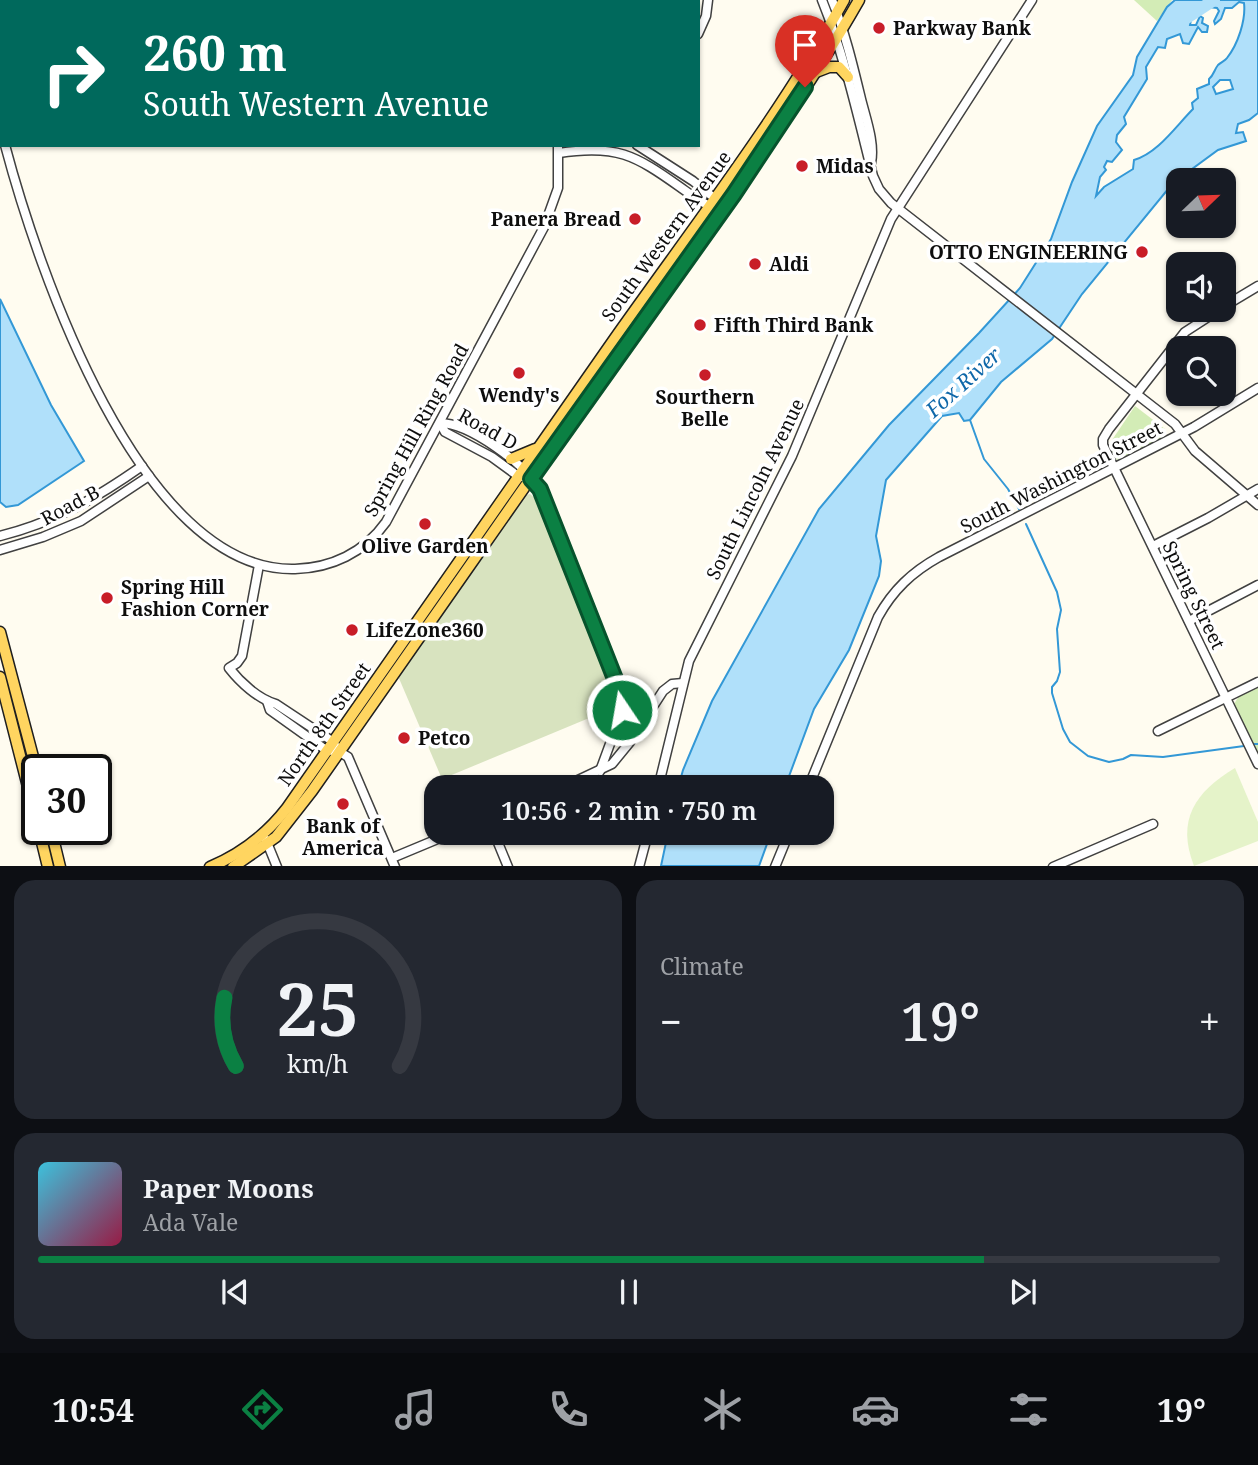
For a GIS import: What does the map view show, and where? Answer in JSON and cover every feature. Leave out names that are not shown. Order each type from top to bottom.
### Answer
[{"type":"main road","name":"South Western Avenue","points":[[521,472],[716,199],[772,116],[844,0]]},
{"type":"main road","name":"South Western Avenue","points":[[531,479],[723,210],[815,73],[859,0]]},
{"type":"main road","points":[[815,73],[829,67],[839,67],[848,77]]},
{"type":"main road","points":[[511,459],[538,447]]},
{"type":"main road","name":"North 8th Street","points":[[209,866],[265,839],[521,472]]},
{"type":"main road","name":"North 8th Street","points":[[233,866],[294,817],[531,479]]},
{"type":"main road","points":[[0,632],[32,754]]},
{"type":"main road","points":[[402,643],[411,649]]},
{"type":"main road","points":[[0,677],[21,759]]},
{"type":"main road","points":[[42,845],[48,866]]},
{"type":"main road","points":[[55,845],[60,866]]},
{"type":"street","points":[[700,30],[706,16],[708,0]]},
{"type":"street","points":[[822,0],[831,22],[851,54],[873,154],[871,163]]},
{"type":"street","points":[[832,0],[837,12],[848,77],[877,186],[897,209],[1175,424],[1195,451],[1258,505]]},
{"type":"street","name":"South Lincoln Avenue","points":[[662,775],[689,661],[796,446],[897,209],[1032,0]]},
{"type":"street","name":"Spring Hill Ring Road","points":[[6,147],[29,228],[62,315],[102,398],[142,466],[174,508],[203,535],[234,555],[259,565],[290,569],[315,567],[338,561],[361,548],[386,523],[547,221],[558,188],[559,149]]},
{"type":"street","points":[[641,147],[716,199],[723,210]]},
{"type":"street","points":[[559,149],[601,149],[627,155],[646,164],[709,208],[723,210]]},
{"type":"street","points":[[1236,300],[1258,286]]},
{"type":"street","points":[[1135,394],[1186,331],[1200,322]]},
{"type":"street","name":"South Washington Street","points":[[813,775],[880,614],[908,578],[923,566],[1182,433],[1258,388]]},
{"type":"street","name":"Spring Street","points":[[1135,394],[1103,439],[1104,449],[1258,764]]},
{"type":"street","name":"Road D","points":[[521,472],[511,459],[451,423],[440,423],[445,432],[521,472],[540,489],[620,692],[621,714],[600,771]]},
{"type":"street","name":"Road B","points":[[0,536],[29,528],[78,508],[142,466]]},
{"type":"street","name":"Road B","points":[[0,550],[43,537],[81,521],[149,476]]},
{"type":"street","points":[[1153,546],[1258,489]]},
{"type":"street","points":[[259,565],[242,656],[229,668],[239,680],[267,701],[276,704],[329,746],[348,757],[393,862],[428,845]]},
{"type":"street","points":[[1189,621],[1258,585]]},
{"type":"street","points":[[1158,731],[1258,682]]},
{"type":"street","points":[[591,775],[612,764],[625,750],[663,691],[672,684],[683,684]]},
{"type":"street","points":[[1053,866],[1153,824]]},
{"type":"street","points":[[265,839],[277,866]]},
{"type":"street","points":[[499,845],[508,866]]},
{"type":"street","points":[[639,866],[645,845]]},
{"type":"street","points":[[775,866],[784,845]]},
{"type":"green space","points":[[1134,0],[1172,0],[1157,21]]},
{"type":"green space","points":[[1135,406],[1165,429],[1162,438],[1117,460],[1111,452],[1110,443]]},
{"type":"green space","points":[[530,494],[537,500],[615,690],[618,706],[452,775],[440,775],[398,676],[526,495]]},
{"type":"green space","points":[[1258,687],[1258,755],[1234,704],[1239,696]]},
{"type":"green space","points":[[1235,768],[1258,822],[1258,841],[1194,866],[1187,835],[1193,809],[1209,787]]},
{"type":"water","points":[[1175,0],[1258,0],[1258,113],[1238,124],[1236,133],[1243,132],[1246,141],[1218,150],[1193,168],[1166,168],[1166,192],[1082,294],[1052,339],[1001,382],[970,420],[964,421],[959,413],[942,416],[886,480],[876,536],[881,561],[879,576],[849,650],[814,709],[789,775],[682,775],[712,701],[819,509],[889,425],[1020,288],[1051,239],[1097,126],[1133,75],[1137,57],[1167,7]],"holes":[[[1239,2],[1244,3],[1238,39],[1227,58],[1219,64],[1209,79],[1209,84],[1197,89],[1198,98],[1192,103],[1193,109],[1159,145],[1134,160],[1133,169],[1104,187],[1096,196],[1107,161],[1112,162],[1122,150],[1116,142],[1117,135],[1126,124],[1124,117],[1147,79],[1146,67],[1158,47],[1165,48],[1167,39],[1180,34],[1183,43],[1189,44],[1198,27],[1202,32],[1207,32],[1208,26],[1202,23],[1203,18],[1200,16],[1196,25],[1190,25],[1192,14],[1200,7],[1203,11],[1209,7],[1217,8],[1219,11],[1215,24],[1221,19],[1225,8],[1232,8]],[[1220,80],[1230,80],[1233,89],[1216,94],[1213,87]]]},
{"type":"water","points":[[0,299],[51,405],[84,461],[18,505],[6,507],[0,502]]},
{"type":"water","points":[[665,845],[767,845],[759,866],[661,866]]},
{"type":"waterway","name":"Fox River","points":[[1179,23],[1214,0]]},
{"type":"waterway","points":[[970,420],[984,459],[1008,489],[1019,509]]},
{"type":"waterway","points":[[1026,524],[1057,592],[1061,610],[1057,629],[1060,672],[1052,687],[1052,693],[1070,742],[1088,756],[1109,762],[1131,755],[1163,757],[1244,746]]},
{"type":"waterway","points":[[1253,744],[1258,744]]},
{"type":"place","name":"Parkway Bank","points":[[879,28]]},
{"type":"place","name":"Midas","points":[[802,166]]},
{"type":"place","name":"Panera Bread","points":[[635,219]]},
{"type":"place","name":"OTTO ENGINEERING","points":[[1142,252]]},
{"type":"place","name":"Aldi","points":[[755,264]]},
{"type":"place","name":"Fifth Third Bank","points":[[700,325]]},
{"type":"place","name":"Wendy's","points":[[519,373]]},
{"type":"place","name":"Sourthern Belle","points":[[705,375]]},
{"type":"place","name":"Olive Garden","points":[[425,524]]},
{"type":"place","name":"Spring Hill Fashion Corner","points":[[107,598]]},
{"type":"place","name":"LifeZone360","points":[[352,630]]},
{"type":"place","name":"Petco","points":[[404,738]]},
{"type":"place","name":"Bank of America","points":[[343,804]]},
{"type":"route","points":[[622,710],[622,698],[604,648],[540,489],[531,479],[734,194],[805,87]]}]
